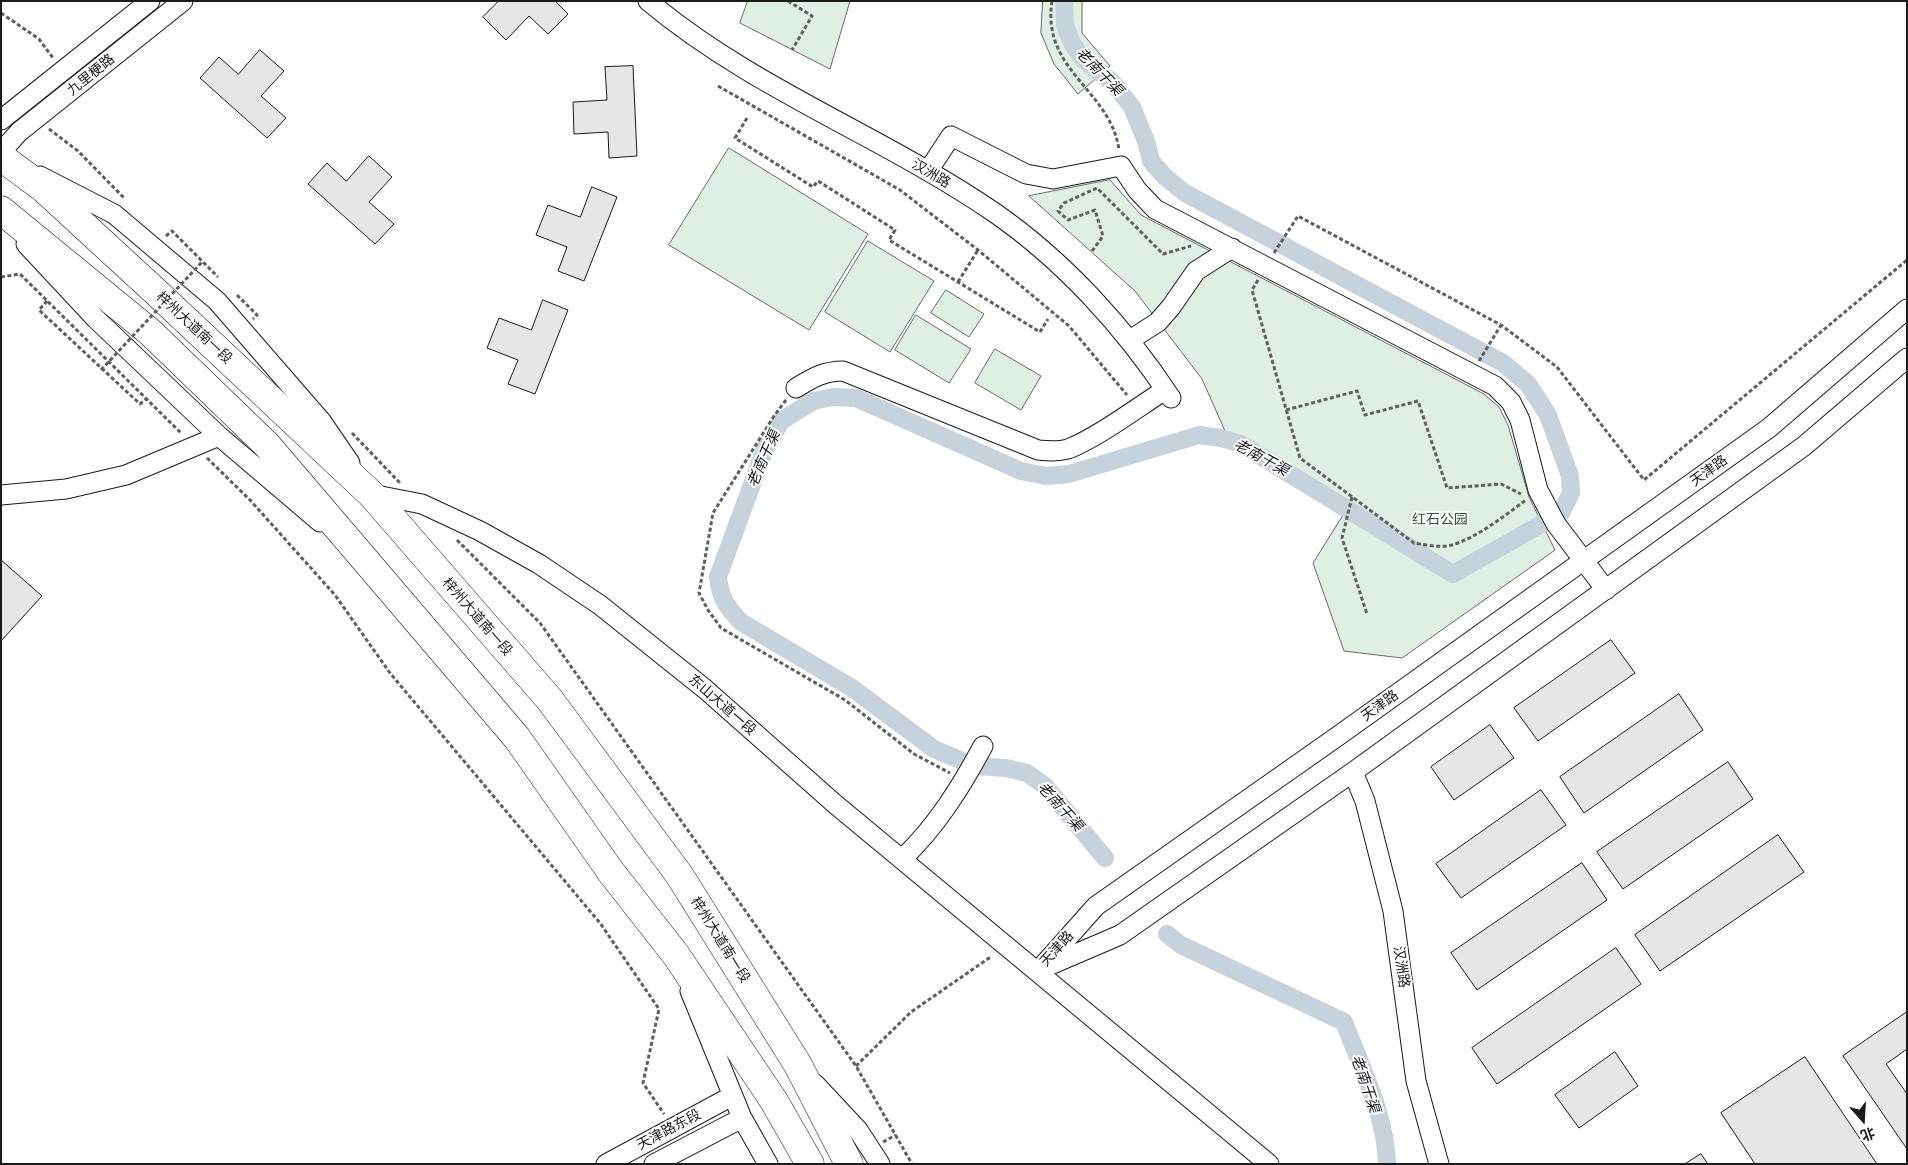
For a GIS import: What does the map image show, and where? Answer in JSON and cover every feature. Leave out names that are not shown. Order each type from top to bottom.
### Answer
[{"type":"highway","name":"梓州大道南一段","points":[[1,156],[43,188],[86,227],[372,495],[550,700],[680,876],[798,1065],[849,1164]]},
{"type":"highway","points":[[1,210],[150,332],[267,445],[517,738],[611,872],[676,955],[774,1101],[810,1164]]},
{"type":"street","name":"九里梗路","points":[[1,120],[150,1]]},
{"type":"street","name":"九里梗路","points":[[1,152],[19,132],[183,1]]},
{"type":"street","name":"汉洲路","points":[[648,1],[726,60],[928,171],[996,214],[1049,257],[1130,340],[1168,394],[1137,408]]},
{"type":"street","points":[[928,171],[951,136],[1026,174],[1044,178],[1069,178],[1121,166],[1137,190],[1155,209],[1495,386],[1512,402],[1520,420],[1538,490],[1552,517],[1606,590]]},
{"type":"street","points":[[1,218],[96,319],[219,436],[365,561]]},
{"type":"street","points":[[1130,340],[1158,322],[1196,271],[1232,248]]},
{"type":"street","name":"天津路","points":[[1038,971],[1096,906],[1584,562],[1769,428],[1907,310]]},
{"type":"street","name":"天津路","points":[[1038,971],[1120,935],[1353,772],[1804,446],[1907,358]]},
{"type":"street","points":[[796,388],[816,376],[830,371],[843,371],[1038,450],[1053,451],[1067,449],[1083,442],[1137,408]]},
{"type":"street","points":[[1,495],[66,489],[126,475],[219,436]]},
{"type":"street","name":"东山大道一段","points":[[372,495],[422,504],[480,531],[539,564],[593,600],[705,689],[835,804],[1269,1164]]},
{"type":"street","points":[[902,859],[925,838],[964,780],[983,746]]},
{"type":"street","name":"汉洲路","points":[[1353,772],[1365,801],[1393,911],[1416,1081],[1439,1164]]},
{"type":"street","points":[[676,955],[732,1096],[768,1164]]},
{"type":"street","points":[[798,1065],[858,1130],[880,1164]]},
{"type":"street","name":"天津路东段","points":[[606,1164],[732,1096]]},
{"type":"street","name":"天津路东段","points":[[654,1164],[742,1118]]},
{"type":"path","points":[[788,1],[812,16],[792,50]]},
{"type":"path","points":[[1052,1],[1050,14],[1052,36],[1063,60],[1110,120],[1117,133],[1121,166]]},
{"type":"path","points":[[1,13],[39,39],[53,58]]},
{"type":"path","points":[[718,86],[900,190],[978,250],[1069,326],[1137,408]]},
{"type":"path","points":[[748,118],[735,138],[813,187],[818,181],[880,220],[895,230],[889,240],[1040,332],[1048,319]]},
{"type":"path","points":[[1092,251],[1103,236],[1095,210],[1068,220],[1058,211],[1064,203],[1097,188],[1163,254],[1198,245]]},
{"type":"path","points":[[1266,266],[1298,216],[1500,325],[1558,367],[1644,480],[1907,260]]},
{"type":"path","points":[[101,370],[202,262],[172,231]]},
{"type":"path","points":[[958,282],[978,250]]},
{"type":"path","points":[[1,277],[20,274],[250,500],[335,595],[390,672],[600,923],[658,1010],[643,1083],[673,1127]]},
{"type":"path","points":[[1252,290],[1286,410],[1300,458],[1414,543],[1430,546],[1452,545],[1476,533],[1529,498],[1502,484],[1447,488],[1418,401],[1364,416],[1357,390],[1286,410]]},
{"type":"path","points":[[47,301],[39,310],[101,370],[140,404],[146,399]]},
{"type":"path","points":[[1471,373],[1500,325]]},
{"type":"path","points":[[796,388],[774,416],[713,513],[699,593],[721,628],[845,700],[914,754],[964,780]]},
{"type":"path","points":[[1352,496],[1342,538],[1367,614]]},
{"type":"path","points":[[856,1066],[911,1012],[1006,945]]},
{"type":"green space","points":[[748,1],[850,1],[830,69],[740,23]]},
{"type":"green space","points":[[1043,1],[1082,1],[1082,33],[1110,66],[1078,94],[1054,64],[1041,33]]},
{"type":"green space","points":[[729,148],[868,234],[809,330],[669,245]]},
{"type":"green space","name":"红石公园","points":[[1110,180],[1141,215],[1484,394],[1499,407],[1508,425],[1529,497],[1555,550],[1402,658],[1344,651],[1313,563],[1350,504],[1225,431],[1202,379],[1135,291],[1029,196]]},
{"type":"green space","points":[[868,241],[934,281],[890,352],[825,312]]},
{"type":"green space","points":[[946,290],[984,314],[969,337],[931,313]]},
{"type":"green space","points":[[916,315],[971,349],[949,383],[895,350]]},
{"type":"green space","points":[[995,349],[1041,376],[1021,410],[975,383]]},
{"type":"building","points":[[499,1],[555,1],[568,14],[548,34],[529,16],[506,40],[483,17]]},
{"type":"building","points":[[260,50],[284,71],[261,96],[286,118],[267,138],[200,78],[219,57],[238,74]]},
{"type":"building","points":[[633,66],[637,156],[609,158],[608,132],[574,134],[573,102],[607,100],[605,67]]},
{"type":"building","points":[[369,156],[392,177],[369,202],[394,224],[375,244],[308,184],[327,163],[346,181]]},
{"type":"building","points":[[592,187],[617,197],[584,281],[558,271],[567,247],[536,235],[548,205],[580,217]]},
{"type":"building","points":[[543,300],[568,310],[535,394],[508,384],[518,360],[487,348],[499,318],[531,330]]},
{"type":"building","points":[[1,560],[42,596],[1,641]]},
{"type":"building","points":[[1611,640],[1635,673],[1538,741],[1514,708]]},
{"type":"building","points":[[1679,694],[1703,730],[1584,813],[1560,777]]},
{"type":"building","points":[[1490,725],[1514,758],[1454,800],[1431,767]]},
{"type":"building","points":[[1728,762],[1753,799],[1623,889],[1597,852]]},
{"type":"building","points":[[1541,790],[1566,825],[1461,898],[1436,864]]},
{"type":"building","points":[[1778,835],[1804,872],[1660,971],[1635,935]]},
{"type":"building","points":[[1582,863],[1607,900],[1477,990],[1451,953]]},
{"type":"building","points":[[1616,948],[1641,984],[1497,1084],[1472,1048]]},
{"type":"building","points":[[1907,1012],[1907,1049],[1886,1064],[1907,1094],[1907,1149],[1843,1056]]},
{"type":"building","points":[[1615,1052],[1638,1086],[1579,1128],[1555,1095]]},
{"type":"building","points":[[1805,1057],[1877,1164],[1755,1164],[1721,1113]]},
{"type":"building","points":[[1701,1154],[1708,1164],[1685,1164]]},
{"type":"waterway","name":"老南干渠","points":[[1064,1],[1065,25],[1072,43],[1083,59],[1113,83],[1132,107],[1146,141],[1151,161],[1165,177],[1185,193],[1503,363],[1528,384],[1548,415],[1570,476],[1571,493],[1561,513],[1453,574],[1241,444],[1221,438],[1199,435],[1069,474],[1046,476],[1021,471],[856,398],[833,397],[813,401],[781,421],[765,449],[718,577],[722,596],[732,612],[741,622],[852,688],[934,749],[974,766],[1006,768],[1027,773],[1045,786],[1105,858]]},
{"type":"waterway","name":"老南干渠","points":[[1167,934],[1181,945],[1344,1022],[1377,1110],[1386,1146],[1387,1164]]}]
